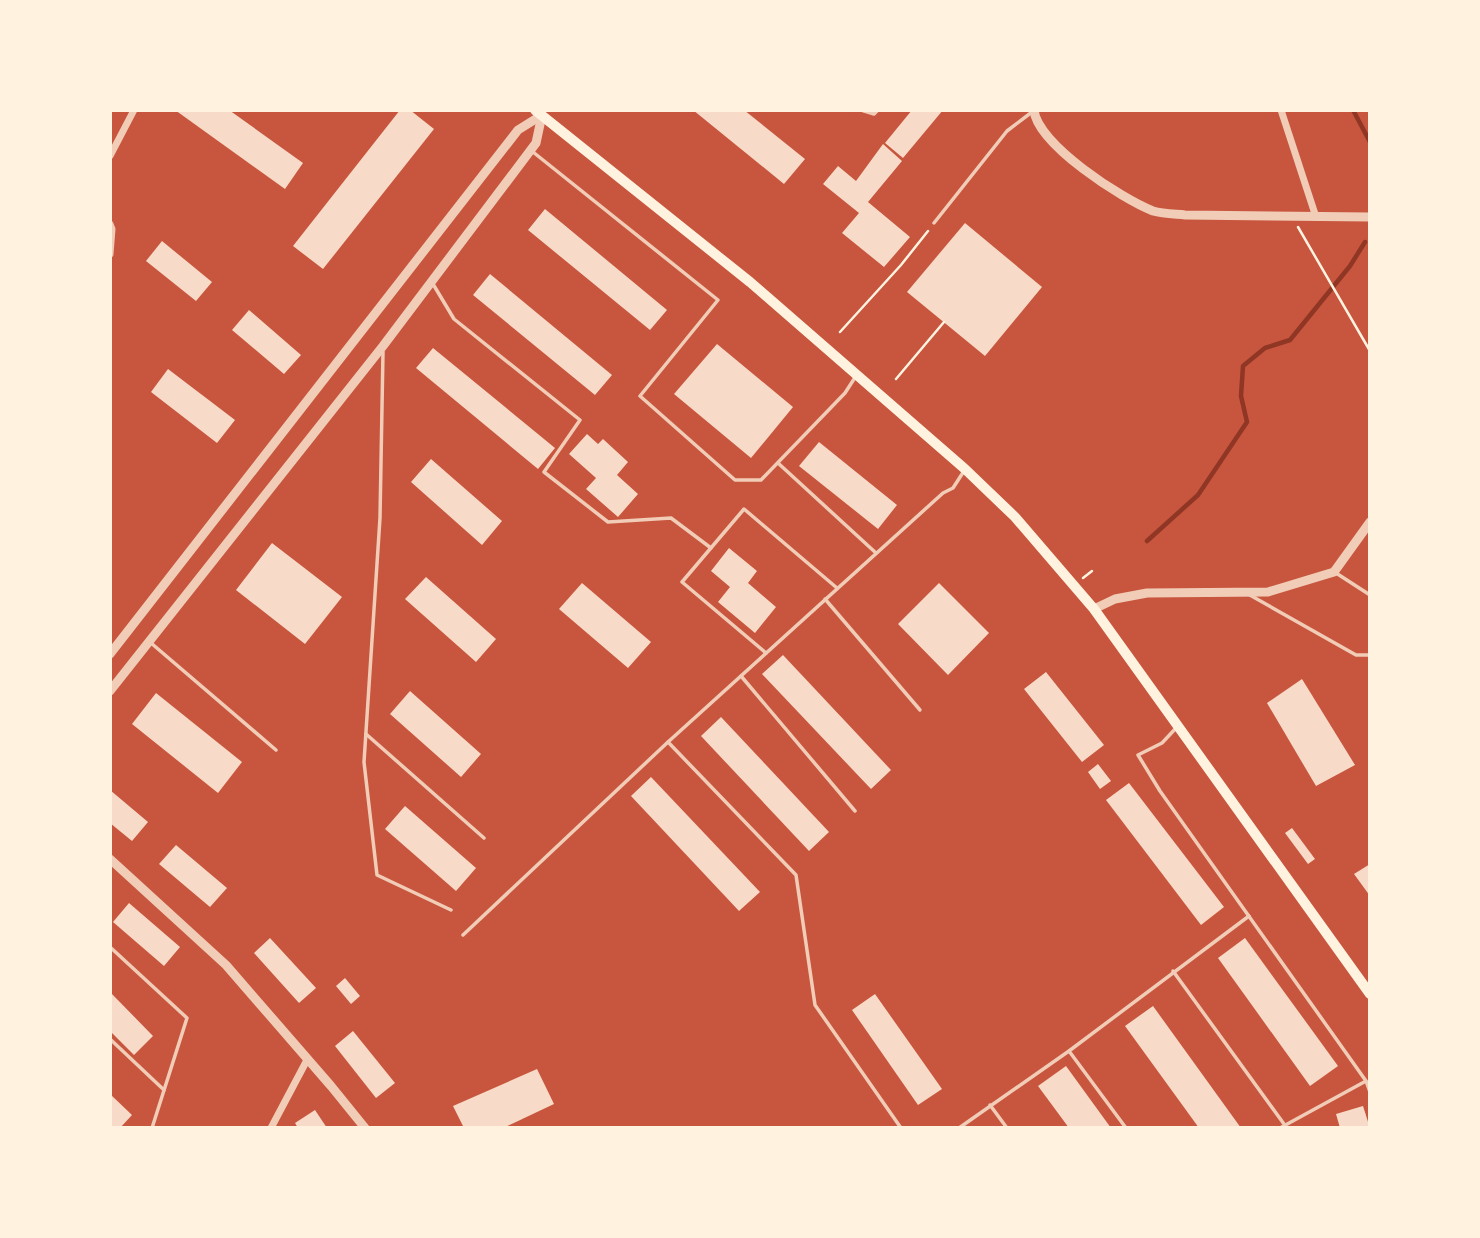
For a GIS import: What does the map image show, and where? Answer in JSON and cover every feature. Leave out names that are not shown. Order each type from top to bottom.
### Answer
[{"type":"main road","points":[[538,113],[750,282],[965,469],[1015,517],[1094,609],[1370,994]]},
{"type":"street","points":[[110,156],[134,110]]},
{"type":"street","points":[[1034,110],[1035,119],[1064,153],[1125,198],[1156,212],[1185,215],[1370,217]]},
{"type":"street","points":[[1281,110],[1316,217]]},
{"type":"street","points":[[110,691],[383,346],[531,150],[536,143],[538,113]]},
{"type":"street","points":[[110,654],[518,130],[538,113]]},
{"type":"street","points":[[110,224],[113,229],[110,254]]},
{"type":"street","points":[[1094,609],[1115,599],[1147,593],[1268,592],[1334,572],[1369,524]]},
{"type":"street","points":[[110,859],[226,965],[365,1128]]},
{"type":"street","points":[[271,1128],[307,1060]]},
{"type":"lane","points":[[861,110],[874,114],[878,110]]},
{"type":"lane","points":[[934,223],[1007,131],[1034,110]]},
{"type":"lane","points":[[531,150],[718,300],[640,396],[735,480],[761,480],[845,393],[857,374]]},
{"type":"lane","points":[[431,282],[454,319],[580,420],[544,472],[608,522],[670,518],[711,548]]},
{"type":"lane","points":[[383,346],[380,518],[364,762],[377,875],[451,910]]},
{"type":"lane","points":[[778,463],[876,553]]},
{"type":"lane","points":[[463,935],[668,742],[943,493],[953,488],[965,469]]},
{"type":"lane","points":[[766,653],[682,582],[744,509],[837,588]]},
{"type":"lane","points":[[1334,572],[1370,594]]},
{"type":"lane","points":[[1245,593],[1356,655],[1370,655]]},
{"type":"lane","points":[[825,599],[920,710]]},
{"type":"lane","points":[[149,642],[276,750]]},
{"type":"lane","points":[[741,676],[855,811]]},
{"type":"lane","points":[[1179,726],[1162,743],[1138,755],[1160,792],[1366,1081],[1370,1092]]},
{"type":"lane","points":[[366,734],[484,838]]},
{"type":"lane","points":[[668,742],[796,875],[815,1006],[901,1128]]},
{"type":"lane","points":[[959,1128],[1069,1051],[1249,916]]},
{"type":"lane","points":[[110,947],[187,1018],[152,1128]]},
{"type":"lane","points":[[1173,971],[1282,1126],[1366,1081]]},
{"type":"lane","points":[[110,1039],[164,1090]]},
{"type":"lane","points":[[1069,1051],[1126,1128]]},
{"type":"lane","points":[[990,1105],[1007,1128]]},
{"type":"path","points":[[1293,217],[1370,351]]},
{"type":"path","points":[[841,332],[901,265],[934,223]]},
{"type":"path","points":[[896,379],[944,322]]},
{"type":"building","points":[[175,110],[229,110],[303,163],[285,189]]},
{"type":"building","points":[[400,110],[410,110],[434,129],[323,269],[293,246]]},
{"type":"building","points":[[693,110],[744,110],[805,159],[784,184]]},
{"type":"building","points":[[912,110],[943,110],[903,158],[885,143]]},
{"type":"building","points":[[883,144],[902,161],[868,202],[910,237],[884,267],[842,233],[859,213],[823,184],[838,166],[856,181]]},
{"type":"building","points":[[545,209],[667,310],[650,330],[528,230]]},
{"type":"building","points":[[965,223],[1042,287],[985,356],[907,292]]},
{"type":"building","points":[[162,241],[212,282],[196,301],[146,261]]},
{"type":"building","points":[[490,274],[612,375],[595,395],[473,295]]},
{"type":"building","points":[[249,310],[301,355],[284,374],[232,330]]},
{"type":"building","points":[[717,344],[793,407],[751,458],[674,394]]},
{"type":"building","points":[[433,348],[555,448],[538,469],[416,368]]},
{"type":"building","points":[[168,369],[235,420],[217,443],[151,392]]},
{"type":"building","points":[[587,434],[598,444],[603,439],[628,462],[617,475],[638,494],[618,517],[586,489],[596,478],[569,454]]},
{"type":"building","points":[[819,442],[897,505],[878,529],[799,466]]},
{"type":"building","points":[[431,459],[502,521],[482,545],[411,482]]},
{"type":"building","points":[[272,543],[342,597],[305,644],[236,590]]},
{"type":"building","points":[[729,548],[757,571],[748,583],[776,607],[755,633],[718,602],[730,587],[711,571]]},
{"type":"building","points":[[426,577],[496,639],[476,662],[405,599]]},
{"type":"building","points":[[582,583],[651,642],[628,668],[559,609]]},
{"type":"building","points":[[939,583],[989,633],[948,675],[898,624]]},
{"type":"building","points":[[783,655],[891,770],[871,789],[762,674]]},
{"type":"building","points":[[1046,672],[1104,745],[1082,762],[1024,689]]},
{"type":"building","points":[[1302,679],[1355,765],[1316,786],[1267,703]]},
{"type":"building","points":[[410,691],[481,754],[461,777],[390,714]]},
{"type":"building","points":[[156,693],[242,762],[218,793],[132,724]]},
{"type":"building","points":[[721,717],[829,832],[809,851],[701,736]]},
{"type":"building","points":[[1098,764],[1111,781],[1100,789],[1088,772]]},
{"type":"building","points":[[651,777],[760,892],[739,911],[631,796]]},
{"type":"building","points":[[1129,783],[1224,907],[1201,925],[1106,800]]},
{"type":"building","points":[[110,790],[148,822],[132,841],[110,823]]},
{"type":"building","points":[[405,806],[476,868],[456,891],[385,829]]},
{"type":"building","points":[[1292,828],[1315,859],[1308,864],[1285,833]]},
{"type":"building","points":[[176,845],[227,888],[210,907],[159,864]]},
{"type":"building","points":[[1370,864],[1370,896],[1354,874]]},
{"type":"building","points":[[129,903],[180,947],[164,966],[113,922]]},
{"type":"building","points":[[270,938],[316,988],[299,1003],[254,953]]},
{"type":"building","points":[[1245,938],[1338,1066],[1310,1086],[1218,958]]},
{"type":"building","points":[[345,978],[360,996],[351,1004],[336,986]]},
{"type":"building","points":[[110,992],[153,1036],[134,1055],[110,1031]]},
{"type":"building","points":[[875,994],[942,1089],[918,1105],[852,1010]]},
{"type":"building","points":[[1153,1006],[1241,1128],[1199,1128],[1125,1026]]},
{"type":"building","points":[[353,1031],[395,1083],[376,1098],[335,1046]]},
{"type":"building","points":[[1066,1066],[1111,1128],[1069,1128],[1038,1086]]},
{"type":"building","points":[[537,1069],[554,1104],[503,1128],[464,1128],[453,1106]]},
{"type":"building","points":[[110,1094],[132,1115],[120,1128],[110,1125]]},
{"type":"building","points":[[1363,1106],[1370,1128],[1340,1128],[1336,1114]]},
{"type":"building","points":[[315,1110],[327,1128],[298,1128],[295,1123]]},
{"type":"waterway","points":[[1353,110],[1370,142]]},
{"type":"waterway","points":[[1147,541],[1198,495],[1247,422],[1241,396],[1243,366],[1265,348],[1290,340],[1350,266],[1365,242]]}]
